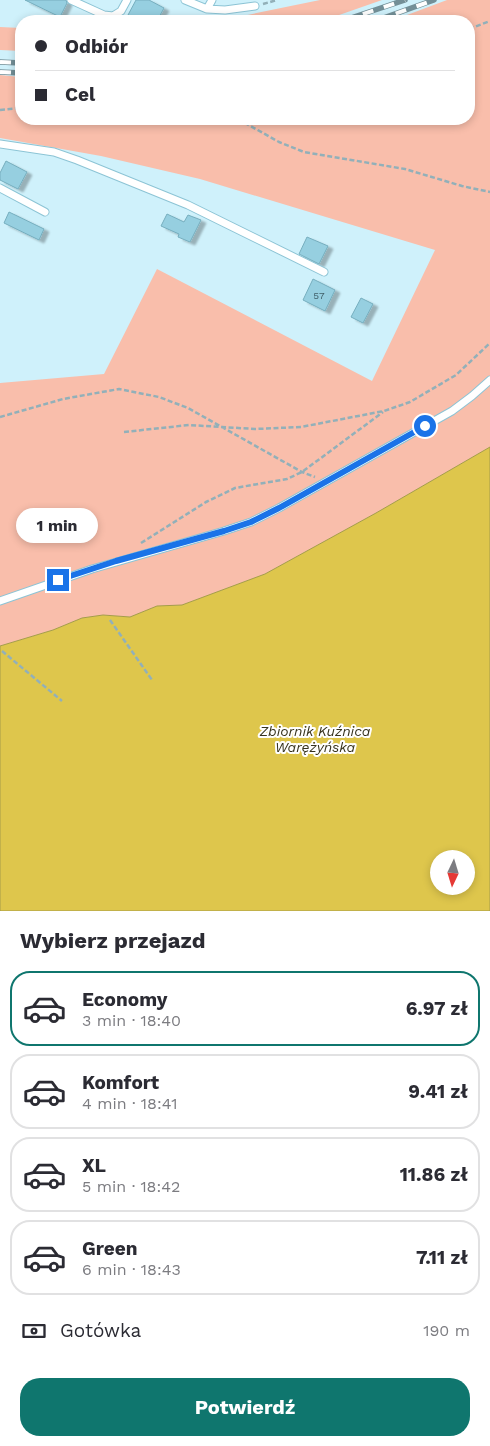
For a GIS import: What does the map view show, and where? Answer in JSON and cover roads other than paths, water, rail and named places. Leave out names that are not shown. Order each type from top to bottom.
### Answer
[{"type":"lane","points":[[71,0],[104,15]]},
{"type":"lane","points":[[115,15],[121,11],[127,0]]},
{"type":"lane","points":[[185,0],[207,9],[225,10],[255,6]]},
{"type":"lane","points":[[207,9],[212,0]]},
{"type":"lane","points":[[0,144],[54,152],[77,160],[188,206],[324,272]]},
{"type":"lane","points":[[0,188],[45,212]]},
{"type":"lane","points":[[0,601],[92,569],[238,526],[265,516],[452,411],[490,380]]},
{"type":"water","name":"Zbiornik Kuźnica Warężyńska","points":[[490,447],[490,911],[0,911],[0,646],[53,630],[82,618],[103,615],[130,617],[157,606],[182,605],[265,574]]},
{"type":"railway","points":[[360,15],[405,0]]},
{"type":"railway","points":[[392,15],[434,0]]},
{"type":"railway","points":[[0,62],[15,63]]},
{"type":"railway","points":[[0,72],[15,73]]}]
